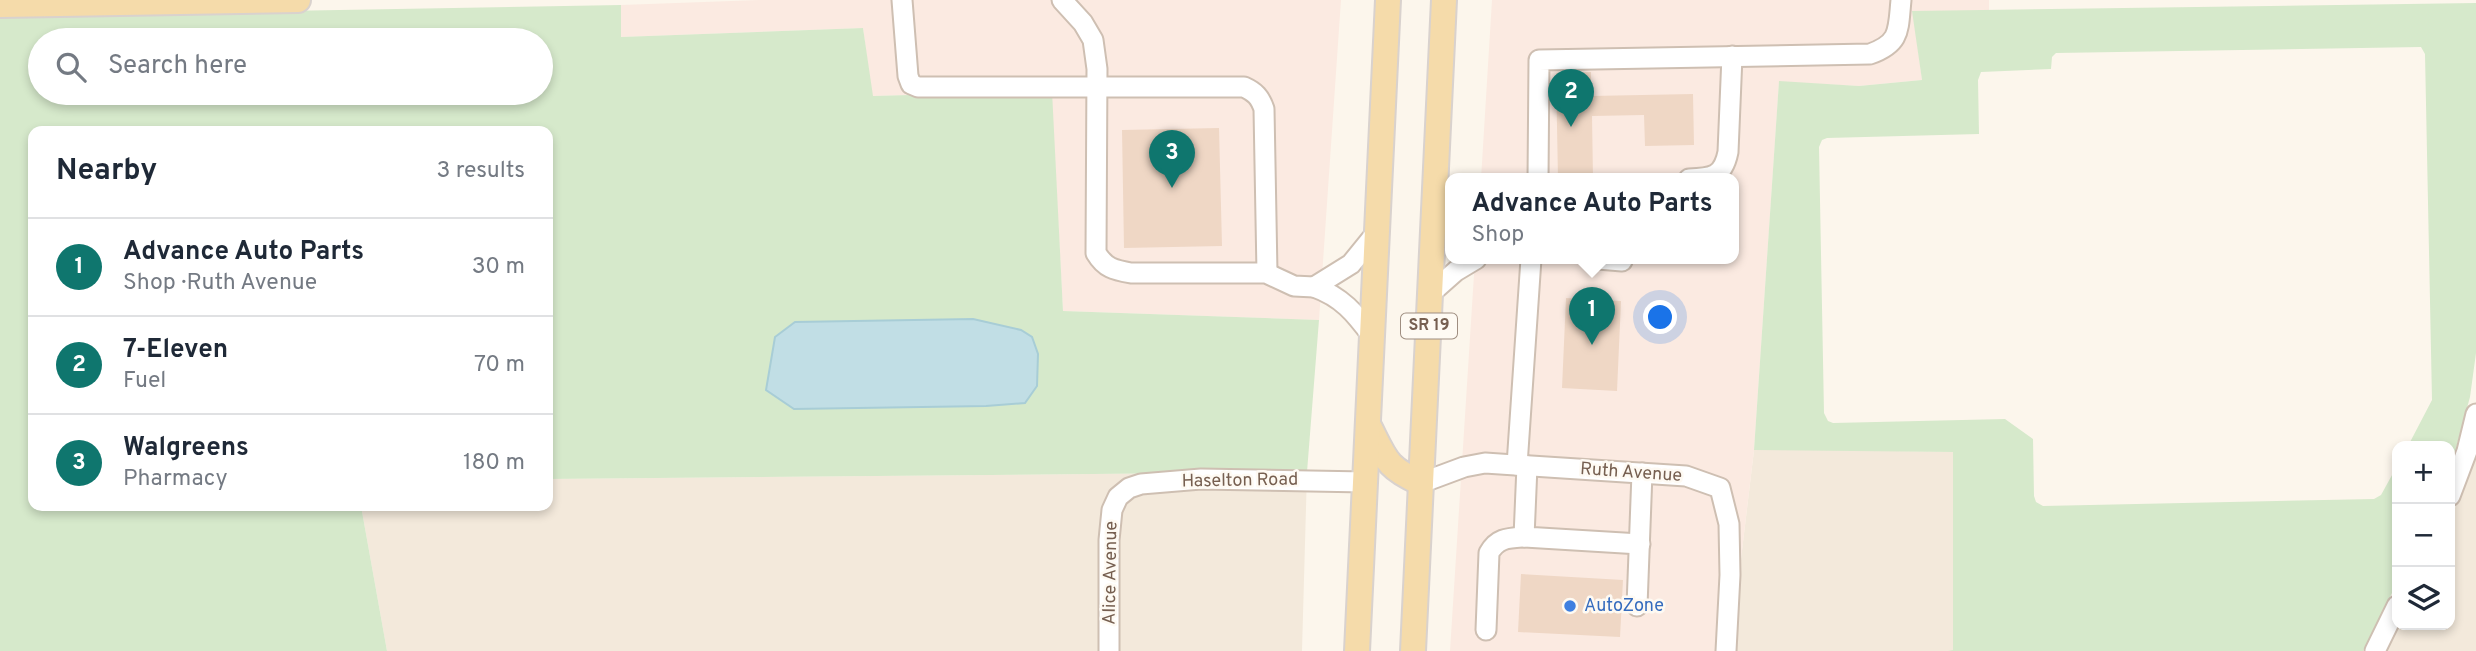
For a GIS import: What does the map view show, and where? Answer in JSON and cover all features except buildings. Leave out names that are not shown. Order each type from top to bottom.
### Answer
[{"type":"main road","points":[[0,5],[298,0]]},
{"type":"main road","points":[[1357,651],[1388,0]]},
{"type":"main road","name":"SR 19","points":[[1413,651],[1430,294],[1442,210],[1444,0]]},
{"type":"main road","points":[[1368,424],[1386,462],[1400,474],[1421,483]]},
{"type":"street","points":[[902,0],[908,76],[911,84],[918,87],[1244,87],[1253,91],[1261,99],[1264,109],[1266,273]]},
{"type":"street","points":[[1062,0],[1083,23],[1093,40],[1098,86],[1096,253],[1103,263],[1113,270],[1131,273],[1266,273],[1294,286],[1314,287],[1329,292],[1349,305],[1372,336]]},
{"type":"street","points":[[1538,173],[1539,60],[1870,54],[1885,48],[1898,35],[1901,0]]},
{"type":"street","points":[[1717,173],[1725,167],[1728,152],[1732,56]]},
{"type":"street","points":[[1314,287],[1350,264],[1377,232]]},
{"type":"street","points":[[1430,294],[1468,264]]},
{"type":"street","points":[[1524,537],[1522,466],[1531,264]]},
{"type":"street","points":[[2455,483],[2467,451],[2476,414]]},
{"type":"street","name":"Ruth Avenue","points":[[1421,483],[1485,463],[1686,476],[1720,488],[1729,524],[1730,576],[1726,651]]},
{"type":"street","points":[[1637,606],[1642,473]]},
{"type":"street","name":"Haselton Road","points":[[1118,497],[1129,488],[1141,484],[1201,479],[1366,482]]},
{"type":"street","name":"Alice Avenue","points":[[1110,651],[1109,540],[1112,510],[1118,497]]},
{"type":"street","points":[[1486,630],[1489,553],[1494,543],[1505,538],[1524,537],[1640,544]]},
{"type":"street","points":[[2375,651],[2392,616]]},
{"type":"shaded area","points":[[759,0],[1341,0],[1319,320],[1063,311],[1051,91],[872,96],[863,28],[620,37],[621,5]]},
{"type":"shaded area","points":[[1492,0],[1989,0],[1989,11],[1913,11],[1922,80],[1859,86],[1779,82],[1754,450],[1730,651],[1450,651],[1475,264],[1739,264],[1739,173],[1481,173]]},
{"type":"shaded area","points":[[1754,450],[1953,452],[1953,651],[1730,651]]},
{"type":"shaded area","points":[[2476,456],[2476,651],[2386,651],[2396,630],[2455,630],[2455,508]]},
{"type":"shaded area","points":[[1307,472],[1302,651],[387,651],[362,511],[553,511],[553,479]]},
{"type":"green space","points":[[2476,3],[2476,353],[2470,397],[2455,452],[2455,441],[2411,441],[2432,400],[2425,54],[2421,47],[2056,53],[2052,57],[2051,69],[1981,72],[1978,80],[1979,134],[1827,138],[1822,140],[1819,147],[1824,413],[1828,421],[2005,419],[2033,439],[2034,496],[2036,502],[2043,506],[2374,499],[2381,495],[2392,475],[2392,593],[2363,651],[1948,651],[1953,650],[1953,452],[1754,450],[1779,81],[1859,86],[1922,80],[1912,11]]},
{"type":"green space","points":[[621,5],[621,37],[863,28],[873,96],[1052,91],[1063,311],[1319,320],[1307,472],[553,479],[553,126],[28,126],[28,511],[362,511],[387,651],[0,651],[0,16]]},
{"type":"water","points":[[973,319],[1021,330],[1032,337],[1038,354],[1037,386],[1025,403],[794,409],[766,390],[775,337],[795,322]]},
{"type":"place","name":"7-Eleven","points":[[1571,127]]},
{"type":"place","name":"Walgreens","points":[[1172,188]]},
{"type":"place","name":"Advance Auto Parts","points":[[1592,345]]},
{"type":"place","name":"AutoZone","points":[[1570,606]]}]
